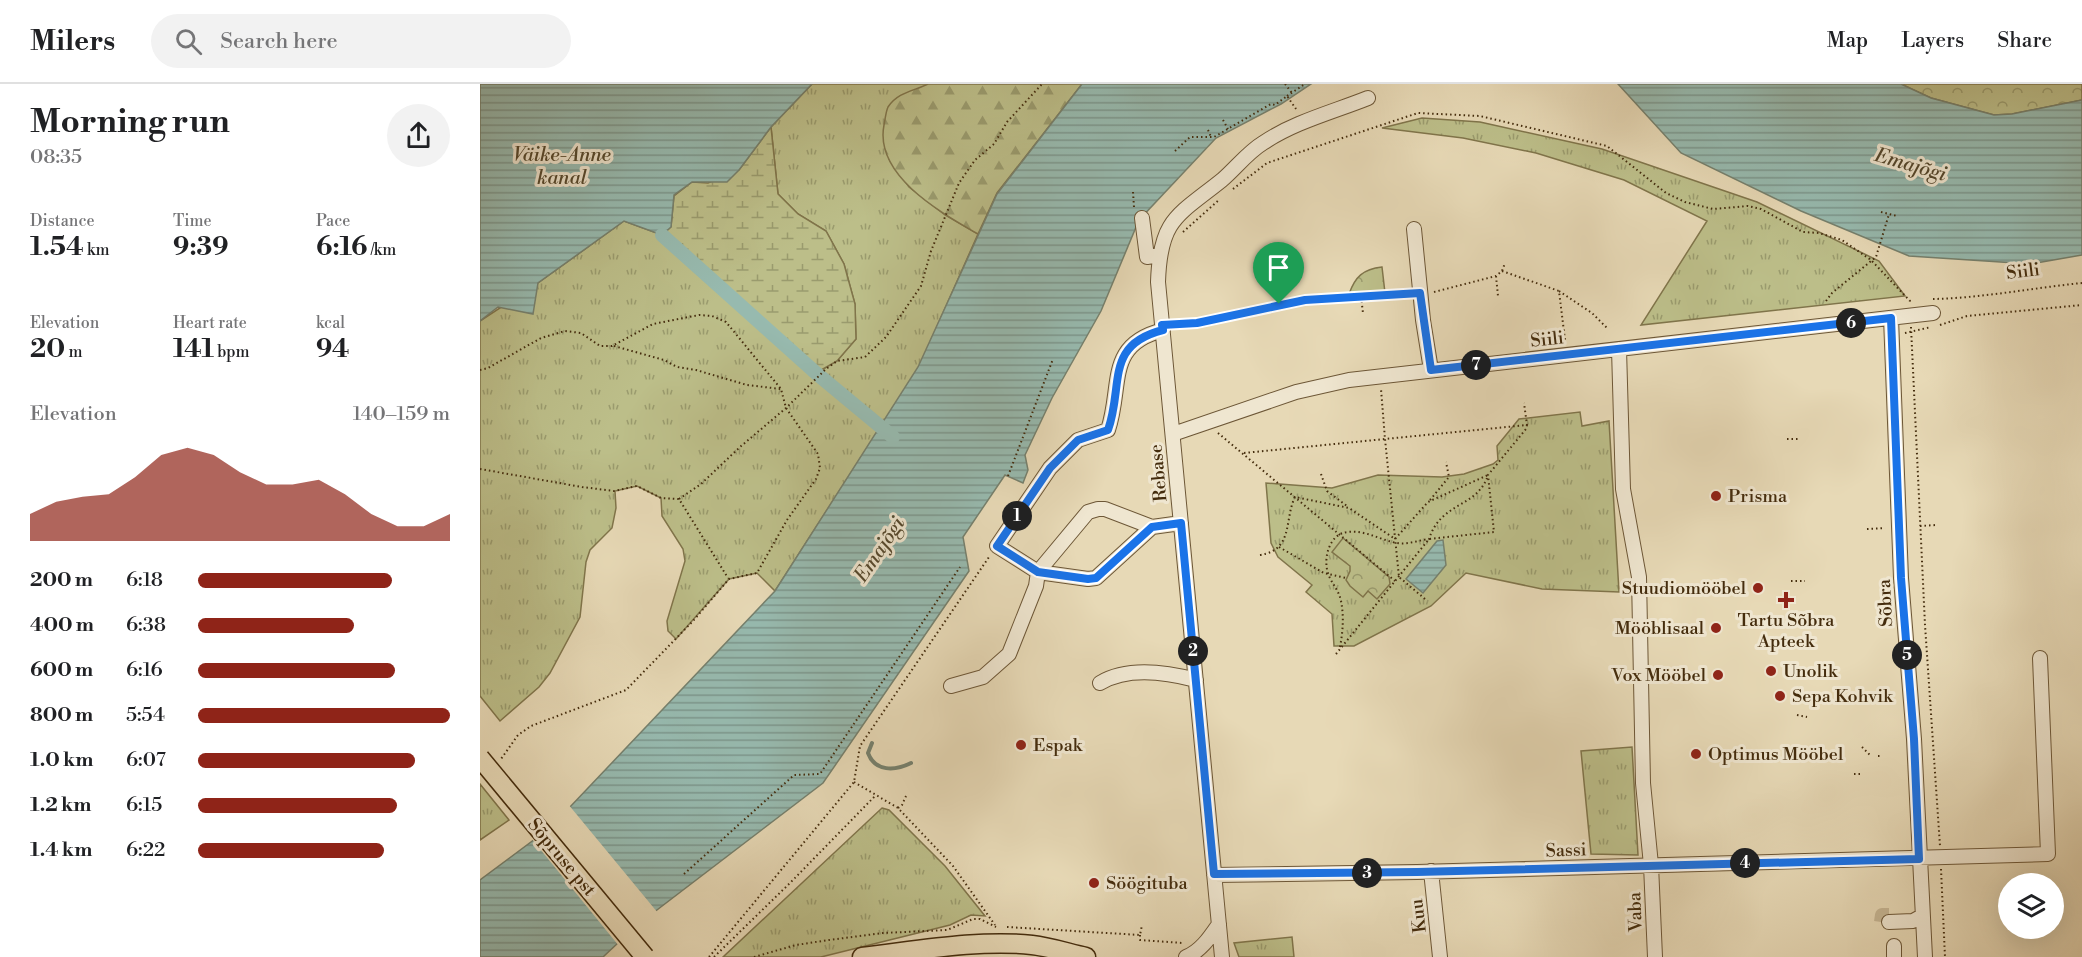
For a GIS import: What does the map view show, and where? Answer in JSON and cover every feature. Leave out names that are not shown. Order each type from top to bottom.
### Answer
[{"type":"main road","name":"Sõpruse pst","points":[[480,758],[645,957]]},
{"type":"main road","points":[[862,957],[933,948],[999,944],[1032,945],[1086,957]]},
{"type":"street","name":"Rebase","points":[[1222,957],[1158,282],[1159,255],[1163,238],[1178,215],[1225,178],[1261,144],[1282,132],[1368,98]]},
{"type":"street","points":[[1142,218],[1147,257],[1159,255]]},
{"type":"street","points":[[1414,229],[1431,370]]},
{"type":"street","name":"Siili","points":[[1173,434],[1296,392],[1349,380],[1934,313]]},
{"type":"street","name":"Sõbra","points":[[1891,318],[1901,578],[1914,739],[1925,957]]},
{"type":"street","points":[[1152,527],[1096,578],[1088,579],[1038,572],[997,546],[1050,468],[1078,440],[1108,430],[1122,359],[1131,344],[1146,334],[1163,328]]},
{"type":"street","name":"Vaba","points":[[1619,349],[1623,489],[1639,577],[1643,783],[1651,865],[1654,957]]},
{"type":"street","points":[[951,686],[983,677],[1008,654],[1036,586],[1038,572],[1088,512],[1105,509],[1152,527],[1181,523]]},
{"type":"street","name":"Sassi","points":[[1214,874],[1431,872],[2048,854],[2040,657]]},
{"type":"street","points":[[1100,683],[1115,676],[1133,673],[1171,673],[1196,680]]},
{"type":"street","name":"Kuu","points":[[1431,872],[1440,957]]},
{"type":"street","points":[[1889,918],[1914,921],[1922,916]]},
{"type":"street","points":[[1190,956],[1206,943],[1219,924]]},
{"type":"path","points":[[480,469],[582,488],[614,490],[637,486],[661,498],[679,499],[701,484],[826,369],[837,362],[865,357],[886,337],[921,286],[931,251],[959,183],[975,160],[994,144],[1007,122],[1042,84]]},
{"type":"path","points":[[1285,84],[1292,93]]},
{"type":"path","points":[[1175,151],[1190,137],[1211,137],[1271,104],[1275,105],[1305,84]]},
{"type":"path","points":[[1287,96],[1296,109]]},
{"type":"path","points":[[1233,189],[1267,163],[1418,113],[1480,116],[1607,146],[1666,193],[1685,202],[1713,209],[1748,206],[1761,209],[1803,232],[1819,233],[1842,240],[1871,260],[1910,301]]},
{"type":"path","points":[[1223,120],[1228,129]]},
{"type":"path","points":[[1208,130],[1211,137]]},
{"type":"path","points":[[1180,236],[1224,196]]},
{"type":"path","points":[[1881,212],[1897,216]]},
{"type":"path","points":[[1826,301],[1832,293],[1878,253],[1889,214]]},
{"type":"path","points":[[1163,328],[1305,300],[1447,290],[1496,276],[1506,263]]},
{"type":"path","points":[[1502,271],[1559,291],[1592,313],[1607,328]]},
{"type":"path","points":[[1496,276],[1498,296]]},
{"type":"path","name":"Siili","points":[[1933,299],[2082,283]]},
{"type":"path","points":[[1559,291],[1565,340]]},
{"type":"path","points":[[1361,297],[1363,313]]},
{"type":"path","points":[[1892,335],[1967,316],[2082,305]]},
{"type":"path","points":[[499,762],[518,735],[531,726],[626,690],[693,621],[729,579],[757,573],[787,520],[816,479],[820,468],[818,454],[786,408],[781,389],[726,322],[712,316],[699,315],[653,324],[612,346]]},
{"type":"path","points":[[1911,322],[1920,526],[1945,957]]},
{"type":"path","points":[[480,370],[488,368],[541,338],[565,331],[580,333],[600,346],[612,346],[664,360],[677,367],[696,370],[747,385],[781,389]]},
{"type":"path","points":[[1008,476],[1053,360]]},
{"type":"path","points":[[1381,389],[1399,577],[1425,599]]},
{"type":"path","points":[[1336,654],[1429,539],[1438,521],[1449,511],[1478,493],[1488,475],[1526,429],[1524,403]]},
{"type":"path","points":[[1243,453],[1527,425]]},
{"type":"path","points":[[1218,433],[1395,581]]},
{"type":"path","points":[[1787,439],[1799,438]]},
{"type":"path","points":[[1395,541],[1449,477],[1446,462]]},
{"type":"path","points":[[1321,474],[1326,490],[1395,541]]},
{"type":"path","points":[[1428,502],[1488,475]]},
{"type":"path","points":[[1340,648],[1343,616],[1341,601],[1328,574],[1326,561],[1332,541],[1340,533],[1363,532],[1410,543],[1494,532],[1488,475]]},
{"type":"path","points":[[1295,497],[1349,508]]},
{"type":"path","points":[[1260,555],[1269,554],[1279,547],[1287,531],[1290,510],[1295,497]]},
{"type":"path","points":[[679,499],[729,579]]},
{"type":"path","points":[[1920,526],[1936,525]]},
{"type":"path","points":[[1867,529],[1893,528]]},
{"type":"path","points":[[709,957],[854,782],[860,746],[997,546]]},
{"type":"path","points":[[1279,547],[1328,574],[1347,578]]},
{"type":"path","points":[[684,874],[794,775],[820,774],[960,567]]},
{"type":"path","points":[[1791,581],[1805,581]]},
{"type":"path","points":[[1797,715],[1807,717]]},
{"type":"path","points":[[1862,747],[1871,756]]},
{"type":"path","points":[[1854,774],[1861,774]]},
{"type":"path","points":[[854,782],[898,808],[953,866],[997,928]]},
{"type":"path","points":[[714,957],[876,795]]},
{"type":"path","points":[[898,808],[906,796]]},
{"type":"path","points":[[1140,935],[1140,940],[1188,944],[1190,956]]},
{"type":"green space","points":[[812,84],[928,84],[889,159],[909,187],[945,215],[978,234],[919,367],[775,591],[757,573],[729,579],[676,639],[668,631],[667,621],[685,561],[683,549],[662,516],[661,498],[637,486],[615,491],[616,508],[612,528],[590,550],[586,562],[580,617],[550,673],[539,687],[500,721],[480,696],[480,321],[538,283],[624,221],[662,235],[816,373],[837,361],[856,339],[855,304],[844,264],[826,231],[798,214],[778,194],[771,127]]},
{"type":"green space","points":[[928,84],[1082,84],[997,193],[978,234],[930,204],[914,191],[889,161],[884,143],[884,125],[888,107],[901,95]]},
{"type":"green space","points":[[1901,84],[2082,84],[2082,100],[2012,114],[1994,115],[1931,98]]},
{"type":"green space","points":[[1422,118],[1480,122],[1602,149],[1757,202],[1879,261],[1905,296],[1641,325],[1707,221],[1624,180],[1536,153],[1463,138],[1382,128]]},
{"type":"green space","points":[[771,127],[778,194],[798,214],[826,231],[844,264],[855,304],[856,339],[837,361],[816,373],[662,235],[671,227],[674,196],[692,182],[708,183],[739,170]]},
{"type":"green space","points":[[1382,267],[1385,293],[1349,294],[1361,275]]},
{"type":"green space","points":[[1580,412],[1582,426],[1609,421],[1619,592],[1542,589],[1466,573],[1431,606],[1354,646],[1334,646],[1332,614],[1306,592],[1312,585],[1278,557],[1271,543],[1266,483],[1332,488],[1378,475],[1442,477],[1464,474],[1498,460],[1497,446],[1519,419]]},
{"type":"green space","points":[[1343,538],[1389,577],[1390,584],[1377,599],[1368,591],[1363,597],[1346,580],[1350,566],[1332,552]]},
{"type":"green space","points":[[1632,747],[1638,855],[1591,854],[1581,751]]},
{"type":"green space","points":[[480,784],[509,820],[480,840]]},
{"type":"green space","points":[[882,808],[889,810],[945,866],[985,916],[971,915],[950,925],[821,957],[723,957]]},
{"type":"green space","points":[[1292,937],[1294,957],[1239,957],[1234,943]]},
{"type":"water","name":"Väike-Anne kanal","points":[[480,84],[812,84],[771,127],[739,170],[727,182],[692,182],[674,195],[671,227],[662,235],[624,221],[538,283],[533,314],[498,307],[480,321]]},
{"type":"water","name":"Emajõgi","points":[[1082,84],[1311,84],[1281,104],[1216,138],[1139,220],[1101,311],[1052,398],[1025,455],[1028,470],[1023,483],[1005,475],[963,537],[969,571],[823,783],[636,926],[603,957],[480,957],[480,880],[551,827],[775,591],[918,367],[997,194]]},
{"type":"water","name":"Emajõgi","points":[[1618,84],[1901,84],[1931,98],[1994,115],[2012,114],[2082,100],[2082,255],[2031,264],[1909,256],[1801,211],[1681,153]]},
{"type":"water","points":[[1443,540],[1446,565],[1423,593],[1406,579],[1437,541]]},
{"type":"pier","points":[[568,804],[658,913],[619,946],[531,838],[549,825]]},
{"type":"waterway","points":[[662,235],[816,373],[893,437]]},
{"type":"waterway","points":[[872,743],[868,753],[875,764],[880,767],[892,768],[911,763]]},
{"type":"tunnel","points":[[1889,915],[1882,915],[1881,922],[1889,922]]},
{"type":"place","name":"Prisma","points":[[1716,496]]},
{"type":"place","name":"Stuudiomööbel","points":[[1758,588]]},
{"type":"place","name":"Tartu Sõbra Apteek","points":[[1786,600]]},
{"type":"place","name":"Mööblisaal","points":[[1716,628]]},
{"type":"place","name":"Unolik","points":[[1771,671]]},
{"type":"place","name":"Vox Mööbel","points":[[1718,675]]},
{"type":"place","name":"Sepa Kohvik","points":[[1780,696]]},
{"type":"place","name":"Espak","points":[[1021,745]]},
{"type":"place","name":"Optimus Mööbel","points":[[1696,754]]},
{"type":"place","name":"Söögituba","points":[[1094,883]]},
{"type":"route","points":[[1420,293],[1431,370],[1891,318],[1901,578],[1914,739],[1919,859],[1417,872],[1214,874],[1181,523],[1152,527],[1096,578],[1088,579],[1038,572],[997,546],[1050,468],[1078,440],[1108,430],[1122,359],[1131,344],[1146,334],[1163,330],[1162,325],[1197,323],[1279,304],[1305,300],[1420,293]]}]
